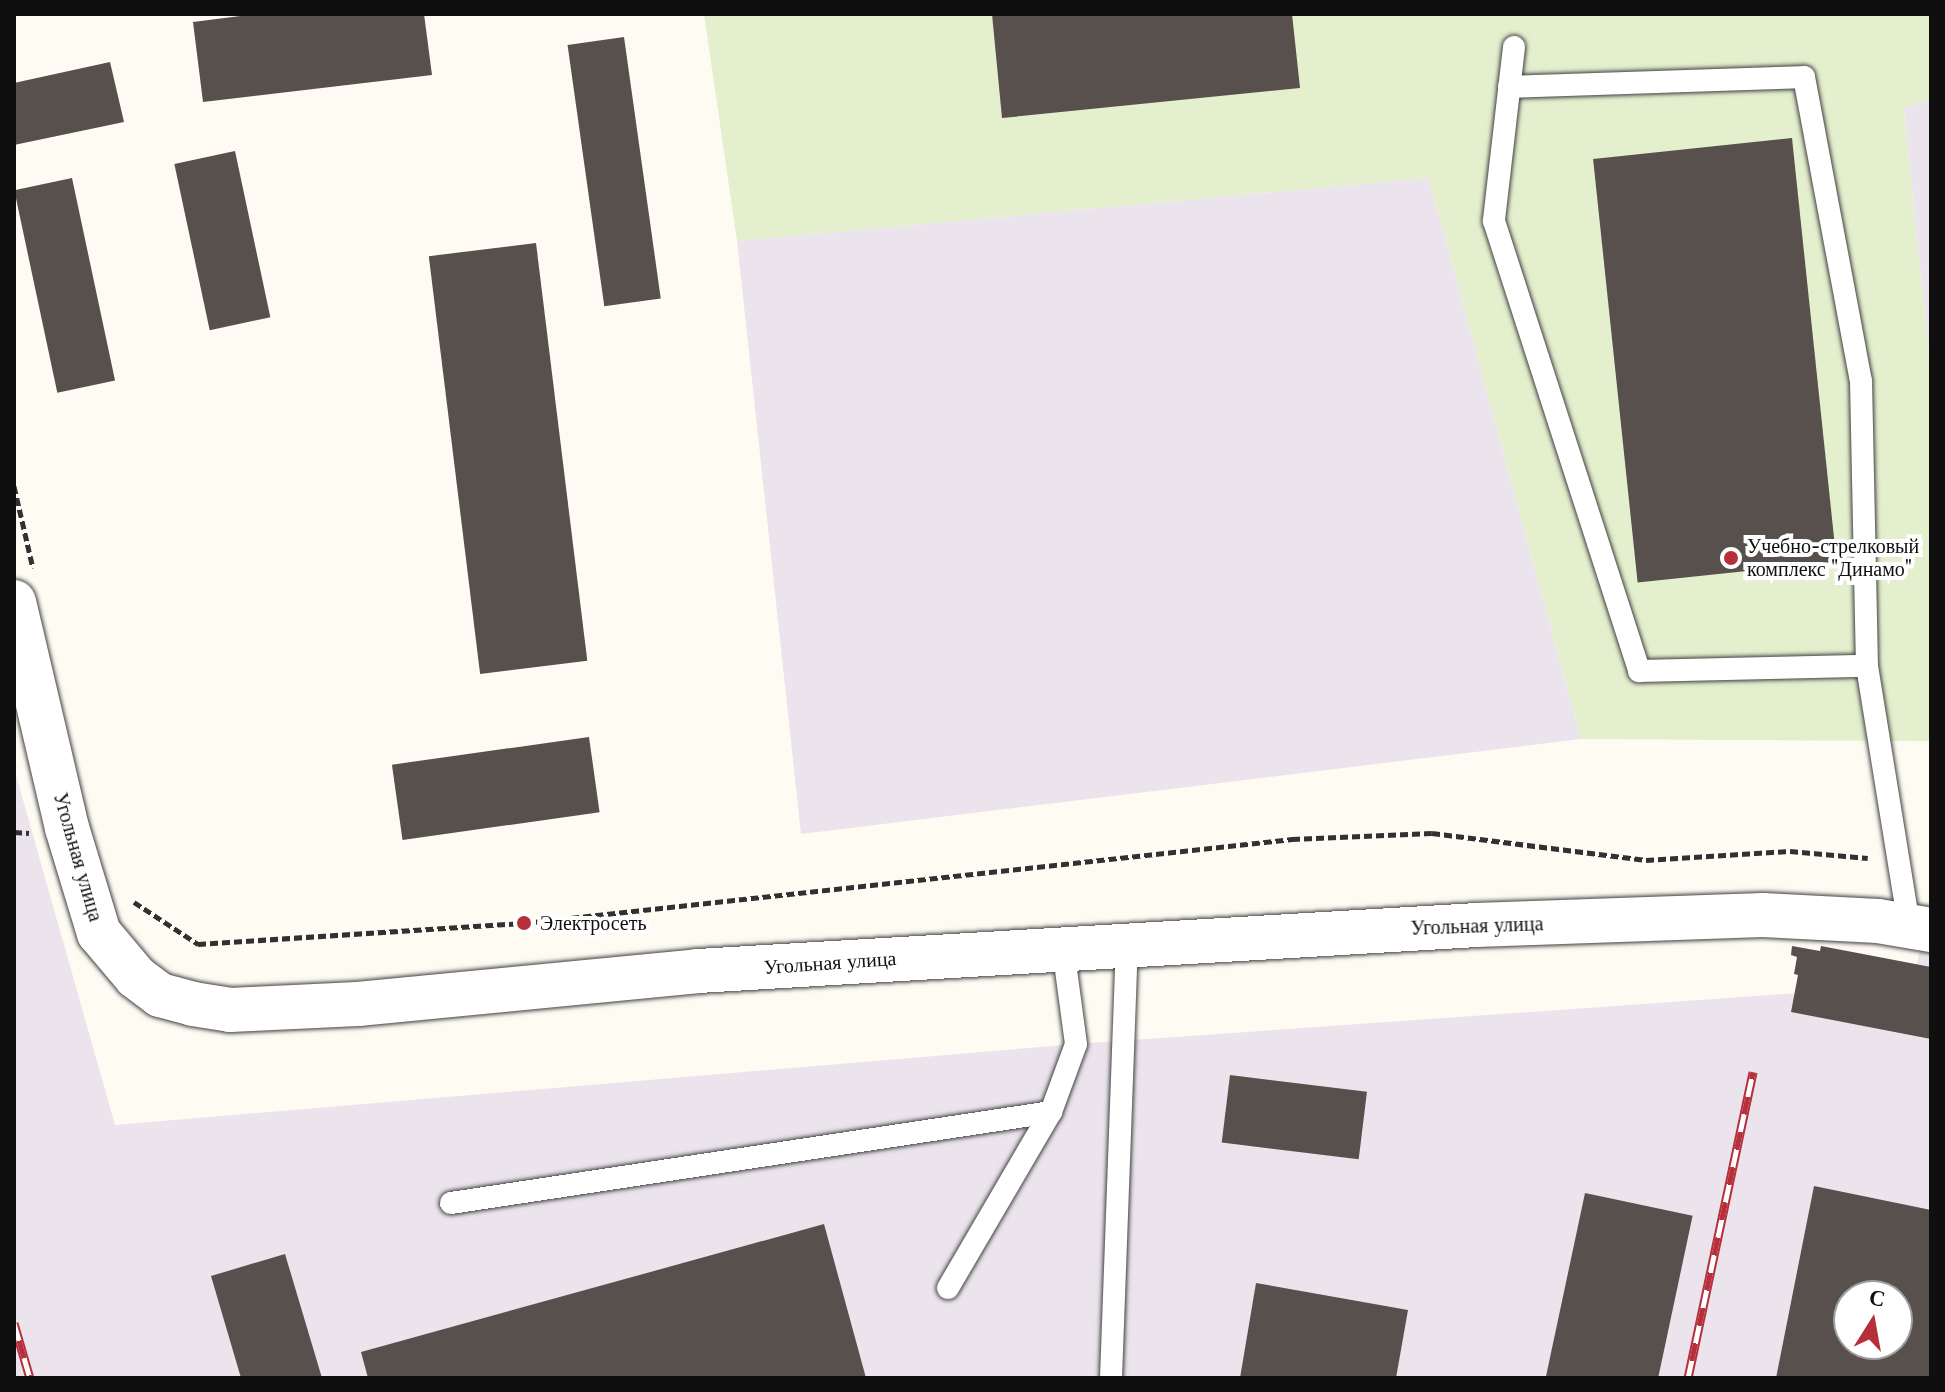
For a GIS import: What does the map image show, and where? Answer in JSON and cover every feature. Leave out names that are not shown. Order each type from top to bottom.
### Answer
[{"type":"street","name":"Угольная улица","points":[[14,602],[67,828],[90,909],[113,956],[160,995],[230,1010],[1127,943],[1763,915],[1920,928]]},
{"type":"lane","points":[[1514,47],[1494,221],[1639,671],[1867,666]]},
{"type":"lane","points":[[1509,87],[1804,77],[1861,381],[1867,666],[1899,861],[1920,928]]},
{"type":"lane","points":[[1111,1378],[1127,943]]},
{"type":"lane","points":[[948,1288],[1051,1112],[1076,1044],[1063,948]]},
{"type":"lane","points":[[451,1203],[1051,1112]]},
{"type":"path","points":[[14,832],[67,828]]},
{"type":"path","points":[[128,898],[198,944],[524,923],[1308,838],[1432,833],[1646,860],[1790,851],[1899,861]]},
{"type":"shaded area","points":[[1931,99],[1931,376],[1904,108]]},
{"type":"shaded area","points":[[1429,178],[1581,739],[801,834],[737,241]]},
{"type":"shaded area","points":[[14,768],[115,1125],[1076,1044],[1912,985],[1931,902],[1931,1378],[14,1378]]},
{"type":"green space","name":"Учебно-стрелковый комплекс \"Динамо\"","points":[[704,14],[1931,14],[1931,99],[1904,108],[1931,376],[1931,741],[1581,739],[1429,178],[737,241]]},
{"type":"building","points":[[256,14],[424,14],[432,75],[203,102],[193,22]]},
{"type":"building","points":[[992,14],[1292,14],[1300,88],[1002,118]]},
{"type":"building","points":[[624,37],[661,298],[604,306],[568,45]]},
{"type":"building","points":[[110,62],[124,122],[14,145],[14,83]]},
{"type":"building","points":[[1792,138],[1837,562],[1638,583],[1593,159]]},
{"type":"building","points":[[235,151],[270,317],[210,330],[174,164]]},
{"type":"building","points":[[72,178],[115,380],[57,393],[14,190]]},
{"type":"building","points":[[536,243],[587,661],[480,674],[429,256]]},
{"type":"building","points":[[589,737],[600,812],[403,840],[392,765]]},
{"type":"building","points":[[1792,946],[1820,951],[1821,946],[1931,967],[1931,1039],[1791,1012],[1798,975],[1794,974],[1797,957],[1791,955]]},
{"type":"building","points":[[1230,1075],[1367,1092],[1359,1159],[1222,1142]]},
{"type":"building","points":[[1814,1186],[1931,1210],[1931,1378],[1776,1378]]},
{"type":"building","points":[[1585,1193],[1693,1216],[1658,1378],[1546,1378]]},
{"type":"building","points":[[824,1224],[866,1378],[368,1378],[361,1352]]},
{"type":"building","points":[[285,1254],[322,1378],[241,1378],[211,1276]]},
{"type":"building","points":[[1256,1283],[1408,1310],[1396,1378],[1240,1378]]},
{"type":"railway","points":[[1688,1378],[1753,1072]]},
{"type":"railway","points":[[14,1323],[30,1378]]},
{"type":"place","name":"Учебно-стрелковый комплекс \"Динамо\"","points":[[1731,558]]},
{"type":"place","name":"Электросеть","points":[[524,923]]}]
